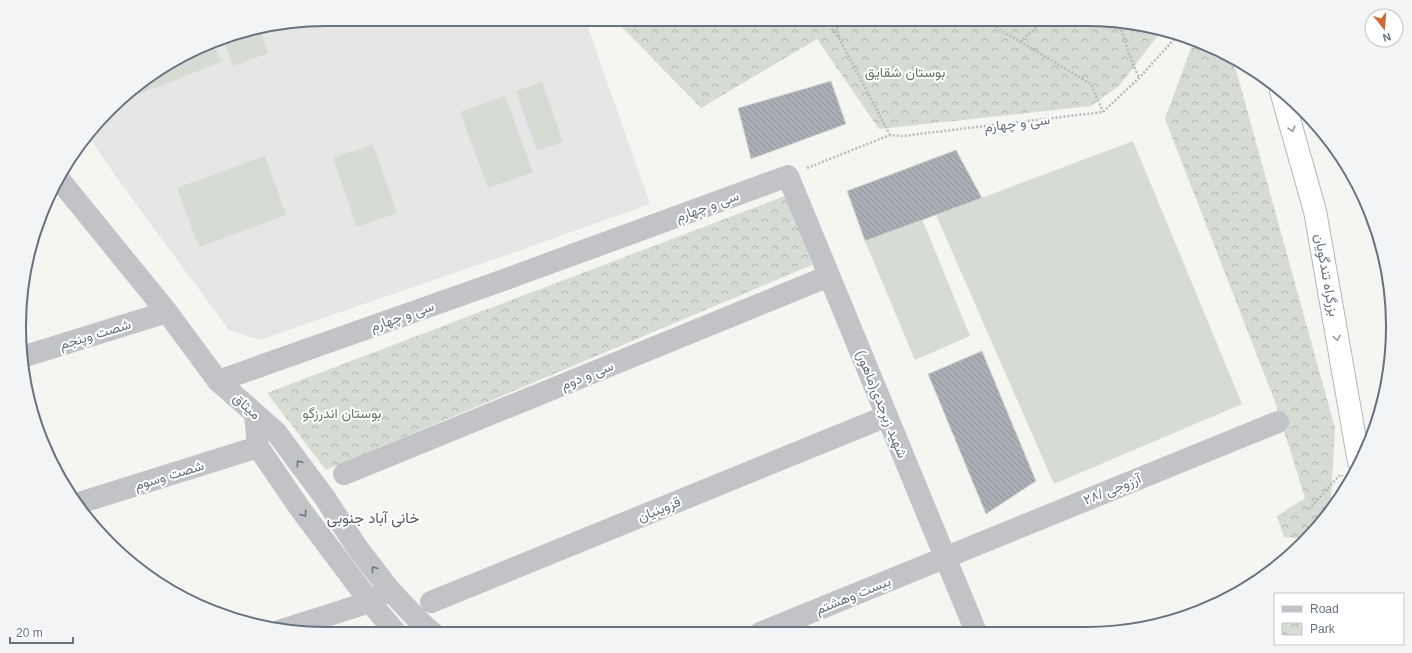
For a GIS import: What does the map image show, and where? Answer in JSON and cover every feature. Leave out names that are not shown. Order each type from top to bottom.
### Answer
[{"type":"highway","name":"بزرگراه تندگویان","points":[[1284,101],[1315,211],[1352,466]]},
{"type":"street","name":"شهید زبرجدی(ماهور)","points":[[788,176],[974,627]]},
{"type":"street","name":"سی و چهارم","points":[[218,381],[498,282],[788,176]]},
{"type":"street","name":"میثاق","points":[[62,183],[167,312],[218,381],[276,432],[325,498],[356,546],[389,589],[426,627]]},
{"type":"street","name":"سی و دوم","points":[[344,474],[829,276]]},
{"type":"street","name":"شصت وپنجم","points":[[28,355],[167,312]]},
{"type":"street","points":[[255,414],[258,447],[301,510],[370,602],[392,627]]},
{"type":"street","name":"قزوینیان","points":[[431,602],[887,416]]},
{"type":"street","name":"آرزوجی /۲۸","points":[[946,557],[1278,422]]},
{"type":"street","name":"شصت وسوم","points":[[83,502],[258,447]]},
{"type":"street","name":"بیست وهشتم","points":[[775,627],[946,557]]},
{"type":"street","points":[[298,625],[370,602],[389,589]]},
{"type":"path","points":[[830,26],[839,38],[890,135]]},
{"type":"path","points":[[837,26],[839,38]]},
{"type":"path","points":[[994,26],[1091,84],[1103,112],[1139,78],[1174,39]]},
{"type":"path","points":[[1020,42],[1035,26]]},
{"type":"path","points":[[1121,29],[1129,54],[1139,78]]},
{"type":"path","name":"سی و چهارم","points":[[788,176],[890,135],[902,136],[1103,112]]},
{"type":"path","points":[[1309,509],[1340,475],[1349,470]]},
{"type":"shaded area","points":[[326,26],[587,26],[650,204],[259,340],[229,330],[121,184],[91,140],[114,114],[144,88],[176,66],[230,42],[268,32]]},
{"type":"green space","name":"بوستان شقایق","points":[[621,26],[1086,26],[1125,29],[1158,35],[1120,85],[1091,106],[879,129],[817,39],[701,108]]},
{"type":"green space","points":[[261,33],[268,53],[233,66],[225,44]]},
{"type":"green space","points":[[1192,46],[1235,65],[1335,428],[1331,499],[1299,538],[1284,537],[1277,516],[1305,498],[1274,399],[1165,119]]},
{"type":"green space","points":[[215,48],[221,62],[134,96],[176,66],[212,49]]},
{"type":"green space","points":[[542,82],[563,142],[537,151],[516,91]]},
{"type":"green space","points":[[505,96],[533,172],[488,188],[460,112]]},
{"type":"green space","points":[[1133,141],[1242,404],[1054,484],[936,215]]},
{"type":"green space","points":[[373,144],[397,213],[357,227],[333,158]]},
{"type":"green space","points":[[265,156],[286,215],[199,247],[177,188]]},
{"type":"green space","name":"بوستان اندرزگو","points":[[785,196],[812,265],[326,470],[267,393]]},
{"type":"green space","points":[[922,219],[970,336],[915,360],[865,241]]},
{"type":"building","points":[[831,81],[846,124],[751,159],[738,108]]},
{"type":"building","points":[[956,150],[982,198],[865,241],[847,191]]},
{"type":"building","points":[[982,351],[1036,481],[986,514],[928,374]]},
{"type":"district","name":"خانی آباد جنوبی","points":[[373,518]]}]
